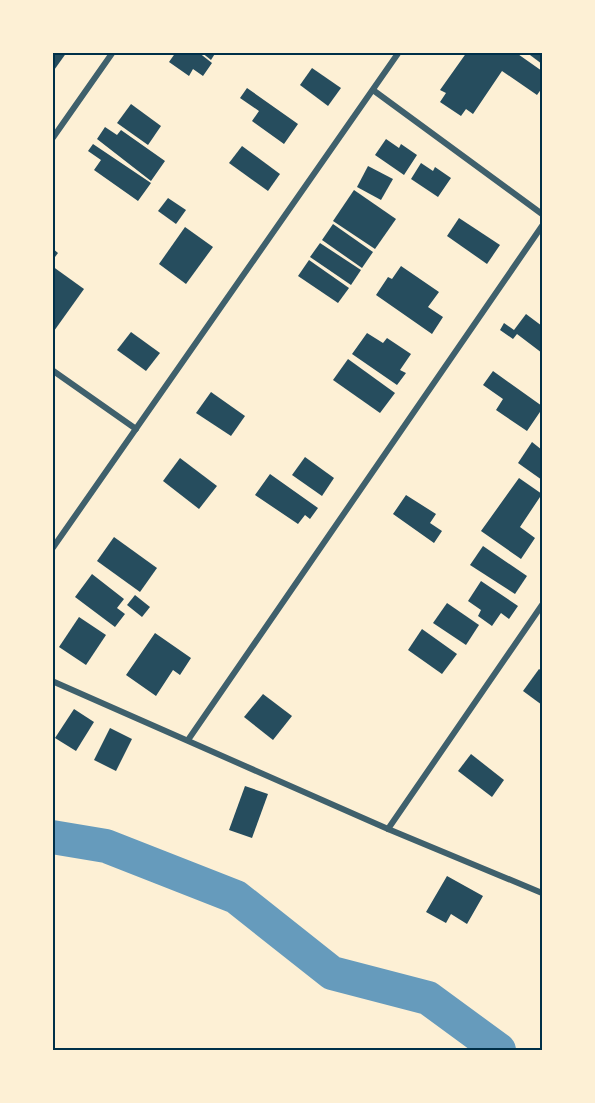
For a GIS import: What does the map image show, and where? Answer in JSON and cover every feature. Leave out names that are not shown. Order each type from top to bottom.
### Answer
[{"type":"street","points":[[52,139],[113,52]]},
{"type":"street","points":[[52,549],[399,52]]},
{"type":"street","points":[[373,90],[543,213]]},
{"type":"street","points":[[188,740],[543,226]]},
{"type":"street","points":[[52,370],[136,429]]},
{"type":"street","points":[[388,829],[543,605]]},
{"type":"street","points":[[52,681],[388,829],[543,893]]},
{"type":"building","points":[[52,52],[67,52],[52,73]]},
{"type":"building","points":[[176,52],[198,52],[212,63],[203,76],[193,69],[189,76],[169,62]]},
{"type":"building","points":[[201,52],[216,52],[211,60]]},
{"type":"building","points":[[467,52],[515,52],[542,71],[542,88],[537,95],[502,71],[473,114],[466,109],[461,116],[440,102],[446,93],[440,90]]},
{"type":"building","points":[[526,52],[542,52],[542,64]]},
{"type":"building","points":[[312,68],[341,88],[328,106],[300,85]]},
{"type":"building","points":[[247,88],[298,124],[284,144],[252,121],[259,111],[240,98]]},
{"type":"building","points":[[131,104],[161,126],[148,145],[117,123]]},
{"type":"building","points":[[105,127],[117,135],[121,130],[165,161],[151,181],[97,139]]},
{"type":"building","points":[[386,139],[399,148],[401,144],[417,155],[404,175],[375,155]]},
{"type":"building","points":[[93,144],[151,183],[138,201],[94,170],[101,160],[88,151]]},
{"type":"building","points":[[242,146],[280,174],[268,191],[229,163]]},
{"type":"building","points":[[421,163],[433,171],[435,167],[451,178],[438,197],[411,179]]},
{"type":"building","points":[[368,166],[393,179],[381,200],[357,187]]},
{"type":"building","points":[[354,190],[396,219],[375,249],[333,221]]},
{"type":"building","points":[[168,198],[186,210],[176,224],[158,211]]},
{"type":"building","points":[[459,218],[500,245],[487,264],[447,236]]},
{"type":"building","points":[[333,224],[373,252],[362,268],[322,240]]},
{"type":"building","points":[[185,227],[213,247],[186,284],[159,264]]},
{"type":"building","points":[[320,243],[361,270],[351,285],[310,257]]},
{"type":"building","points":[[52,248],[58,253],[52,261]]},
{"type":"building","points":[[309,260],[349,288],[338,303],[298,276]]},
{"type":"building","points":[[52,266],[84,289],[54,331],[52,330]]},
{"type":"building","points":[[401,266],[439,292],[428,307],[443,317],[432,334],[376,295],[388,277],[392,279]]},
{"type":"building","points":[[526,314],[542,326],[542,353],[517,334],[513,339],[500,330],[504,323],[514,330]]},
{"type":"building","points":[[131,332],[160,353],[146,371],[117,350]]},
{"type":"building","points":[[367,333],[383,343],[387,338],[411,354],[400,370],[406,373],[397,385],[352,354]]},
{"type":"building","points":[[348,359],[395,393],[380,413],[333,380]]},
{"type":"building","points":[[493,371],[542,406],[527,431],[496,410],[503,399],[483,385]]},
{"type":"building","points":[[211,392],[245,416],[231,436],[196,413]]},
{"type":"building","points":[[532,442],[542,450],[542,480],[518,463]]},
{"type":"building","points":[[305,457],[334,478],[322,496],[292,475]]},
{"type":"building","points":[[180,458],[217,486],[199,509],[163,481]]},
{"type":"building","points":[[270,474],[318,508],[310,519],[305,515],[298,524],[255,495]]},
{"type":"building","points":[[519,478],[542,494],[520,527],[535,538],[521,559],[481,531]]},
{"type":"building","points":[[406,495],[436,514],[430,523],[442,531],[434,543],[393,514]]},
{"type":"building","points":[[114,537],[157,568],[140,592],[97,561]]},
{"type":"building","points":[[483,546],[527,576],[515,594],[470,565]]},
{"type":"building","points":[[92,574],[124,599],[117,608],[125,614],[115,627],[75,597]]},
{"type":"building","points":[[481,581],[518,606],[509,619],[501,613],[492,626],[478,616],[481,610],[468,601]]},
{"type":"building","points":[[135,595],[150,607],[142,617],[127,605]]},
{"type":"building","points":[[447,603],[479,625],[466,645],[433,623]]},
{"type":"building","points":[[79,617],[106,635],[86,665],[59,647]]},
{"type":"building","points":[[422,629],[457,654],[442,674],[408,650]]},
{"type":"building","points":[[155,633],[191,658],[180,675],[173,670],[156,696],[126,675]]},
{"type":"building","points":[[539,669],[542,671],[542,705],[523,691]]},
{"type":"building","points":[[263,694],[292,716],[273,740],[244,717]]},
{"type":"building","points":[[74,709],[94,722],[76,751],[55,738]]},
{"type":"building","points":[[110,728],[132,739],[116,771],[94,760]]},
{"type":"building","points":[[471,754],[504,780],[492,797],[458,771]]},
{"type":"building","points":[[245,786],[268,794],[252,838],[229,830]]},
{"type":"building","points":[[447,876],[483,896],[467,924],[451,914],[446,923],[426,912]]},
{"type":"waterway","points":[[52,837],[106,846],[236,897],[332,973],[428,998],[499,1050]]}]
